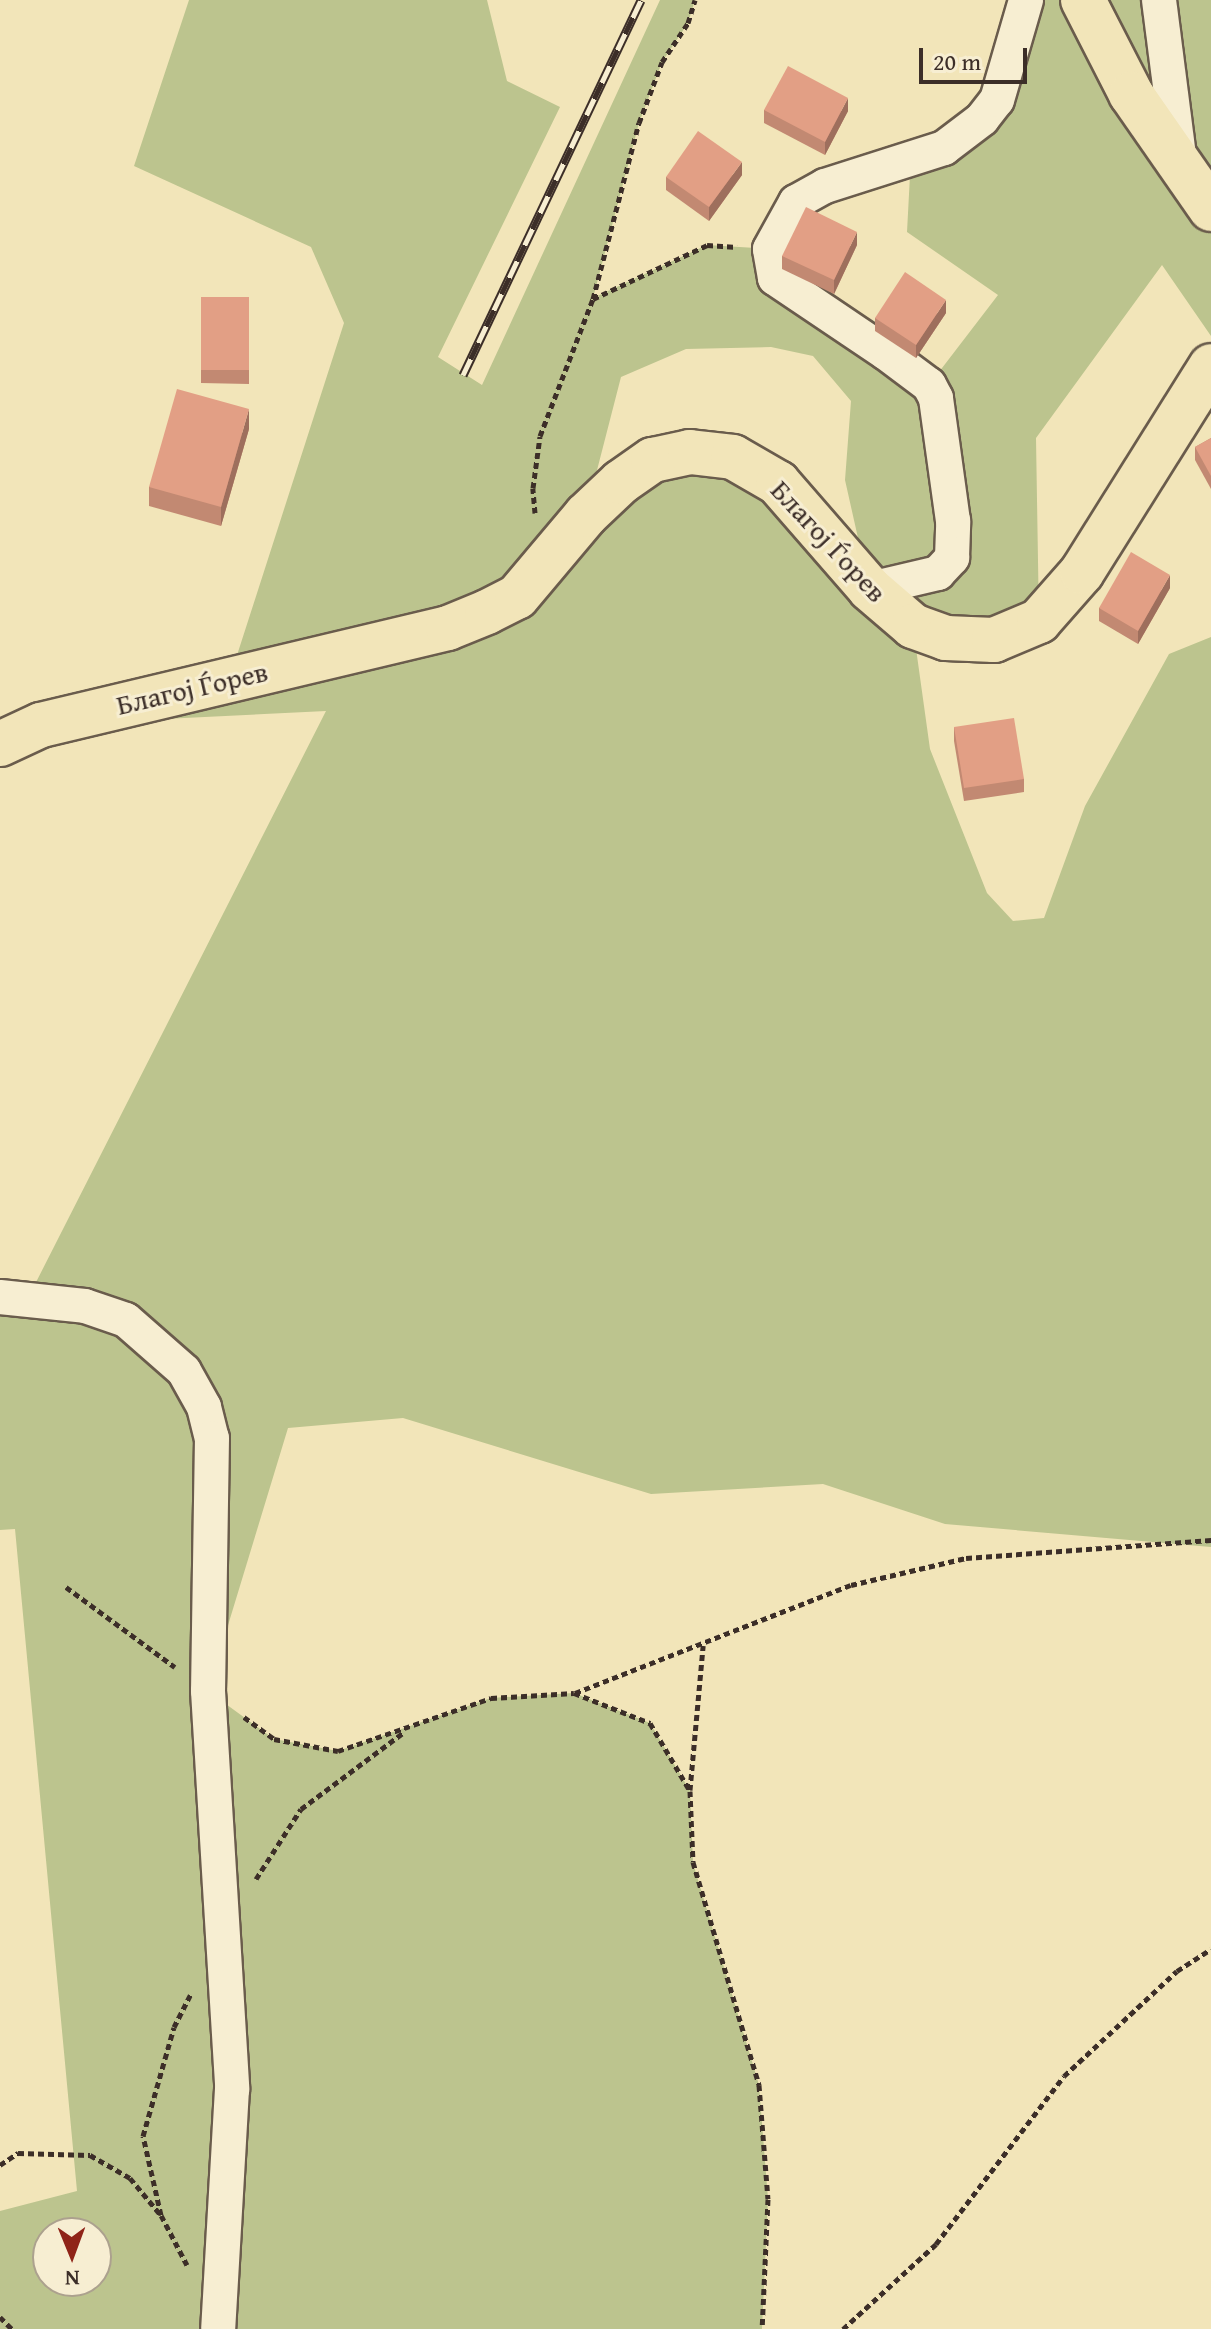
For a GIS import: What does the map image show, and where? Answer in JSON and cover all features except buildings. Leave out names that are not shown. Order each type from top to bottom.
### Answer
[{"type":"main road","points":[[1083,0],[1131,94],[1211,209]]},
{"type":"main road","name":"Благој Ѓорев","points":[[0,744],[41,725],[122,703],[448,628],[517,597],[542,573],[586,515],[621,482],[653,460],[690,452],[733,457],[778,483],[870,589],[913,626],[946,638],[994,640],[1039,621],[1082,572],[1211,366]]},
{"type":"street","points":[[870,589],[938,573],[952,558],[953,521],[936,398],[906,367],[775,278],[770,249],[796,202],[825,186],[944,148],[982,119],[997,100],[1026,0]]},
{"type":"street","points":[[1159,0],[1163,65],[1180,165]]},
{"type":"street","points":[[0,1297],[85,1306],[126,1320],[184,1371],[204,1407],[212,1438],[208,1691],[232,2089],[218,2329]]},
{"type":"path","points":[[542,573],[533,488],[540,436],[593,299],[639,123],[662,62],[688,23],[695,0]]},
{"type":"path","points":[[593,299],[707,245],[770,249]]},
{"type":"path","points":[[66,1587],[274,1739],[338,1751],[491,1698],[574,1693],[703,1646],[851,1585],[966,1558],[1211,1540]]},
{"type":"path","points":[[703,1646],[690,1791],[693,1862],[759,2085],[768,2199],[762,2329]]},
{"type":"path","points":[[574,1693],[650,1723],[690,1791]]},
{"type":"path","points":[[843,2329],[936,2244],[1064,2076],[1177,1971],[1211,1949]]},
{"type":"path","points":[[0,2165],[18,2153],[90,2155],[130,2178],[161,2215]]},
{"type":"path","points":[[0,2317],[12,2329]]},
{"type":"green space","points":[[189,0],[487,0],[507,81],[560,107],[438,357],[482,385],[660,0],[695,0],[688,23],[662,62],[639,123],[593,298],[707,245],[770,249],[929,385],[998,295],[907,232],[911,156],[966,134],[1026,0],[1211,0],[1211,336],[1162,265],[1036,438],[1039,621],[913,627],[930,749],[987,893],[1013,921],[1044,918],[1085,806],[1169,654],[1211,637],[1211,1547],[945,1524],[823,1484],[651,1494],[403,1418],[288,1428],[208,1691],[274,1739],[338,1751],[491,1698],[574,1693],[650,1723],[690,1791],[693,1863],[759,2085],[768,2199],[762,2329],[0,2329],[0,2211],[77,2191],[15,1529],[0,1530],[0,1297],[28,1298],[326,711],[41,725],[229,680],[344,323],[311,247],[134,166]],"holes":[[[771,347],[813,356],[851,401],[845,480],[869,587],[733,457],[690,452],[586,513],[621,377],[686,349]]]},
{"type":"railway","points":[[463,375],[641,0]]}]
